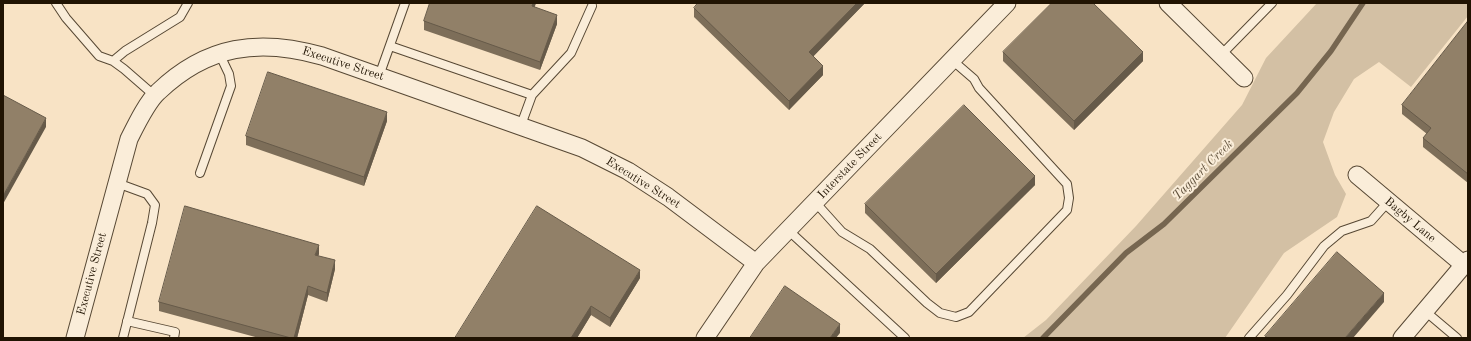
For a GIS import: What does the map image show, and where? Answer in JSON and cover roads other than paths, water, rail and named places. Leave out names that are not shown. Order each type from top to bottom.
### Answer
[{"type":"street","name":"Interstate Street","points":[[705,338],[756,263],[1007,3]]},
{"type":"street","points":[[1168,3],[1244,78]]},
{"type":"street","name":"Executive Street","points":[[75,338],[129,139],[137,123],[155,96],[182,72],[219,53],[246,47],[274,46],[308,52],[521,125],[582,148],[628,171],[697,217],[756,263]]},
{"type":"street","name":"Bagby Lane","points":[[1357,175],[1388,202],[1466,263]]},
{"type":"street","points":[[1402,338],[1466,263]]},
{"type":"lane","points":[[56,3],[66,18],[100,56],[113,61],[155,96]]},
{"type":"lane","points":[[113,61],[125,51],[180,17],[186,9],[188,3]]},
{"type":"lane","points":[[379,76],[405,3]]},
{"type":"lane","points":[[1221,55],[1272,3]]},
{"type":"lane","points":[[521,125],[532,95],[571,53],[592,6]]},
{"type":"lane","points":[[390,46],[532,95]]},
{"type":"lane","points":[[200,173],[231,86],[229,74],[219,53]]},
{"type":"lane","points":[[815,202],[842,232],[870,249],[927,303],[940,313],[956,317],[969,312],[1066,210],[1069,198],[1066,184],[980,88],[974,79],[952,60]]},
{"type":"lane","points":[[117,182],[147,194],[155,205],[152,223],[123,338]]},
{"type":"lane","points":[[1249,338],[1287,295],[1324,246],[1342,231],[1371,221],[1388,202]]},
{"type":"lane","points":[[788,230],[905,338]]},
{"type":"lane","points":[[1425,311],[1457,338]]},
{"type":"lane","points":[[127,321],[175,332],[174,338]]},
{"type":"waterway","name":"Taggart Creek","points":[[1043,338],[1126,253],[1164,224],[1297,93],[1331,51],[1363,3]]}]
